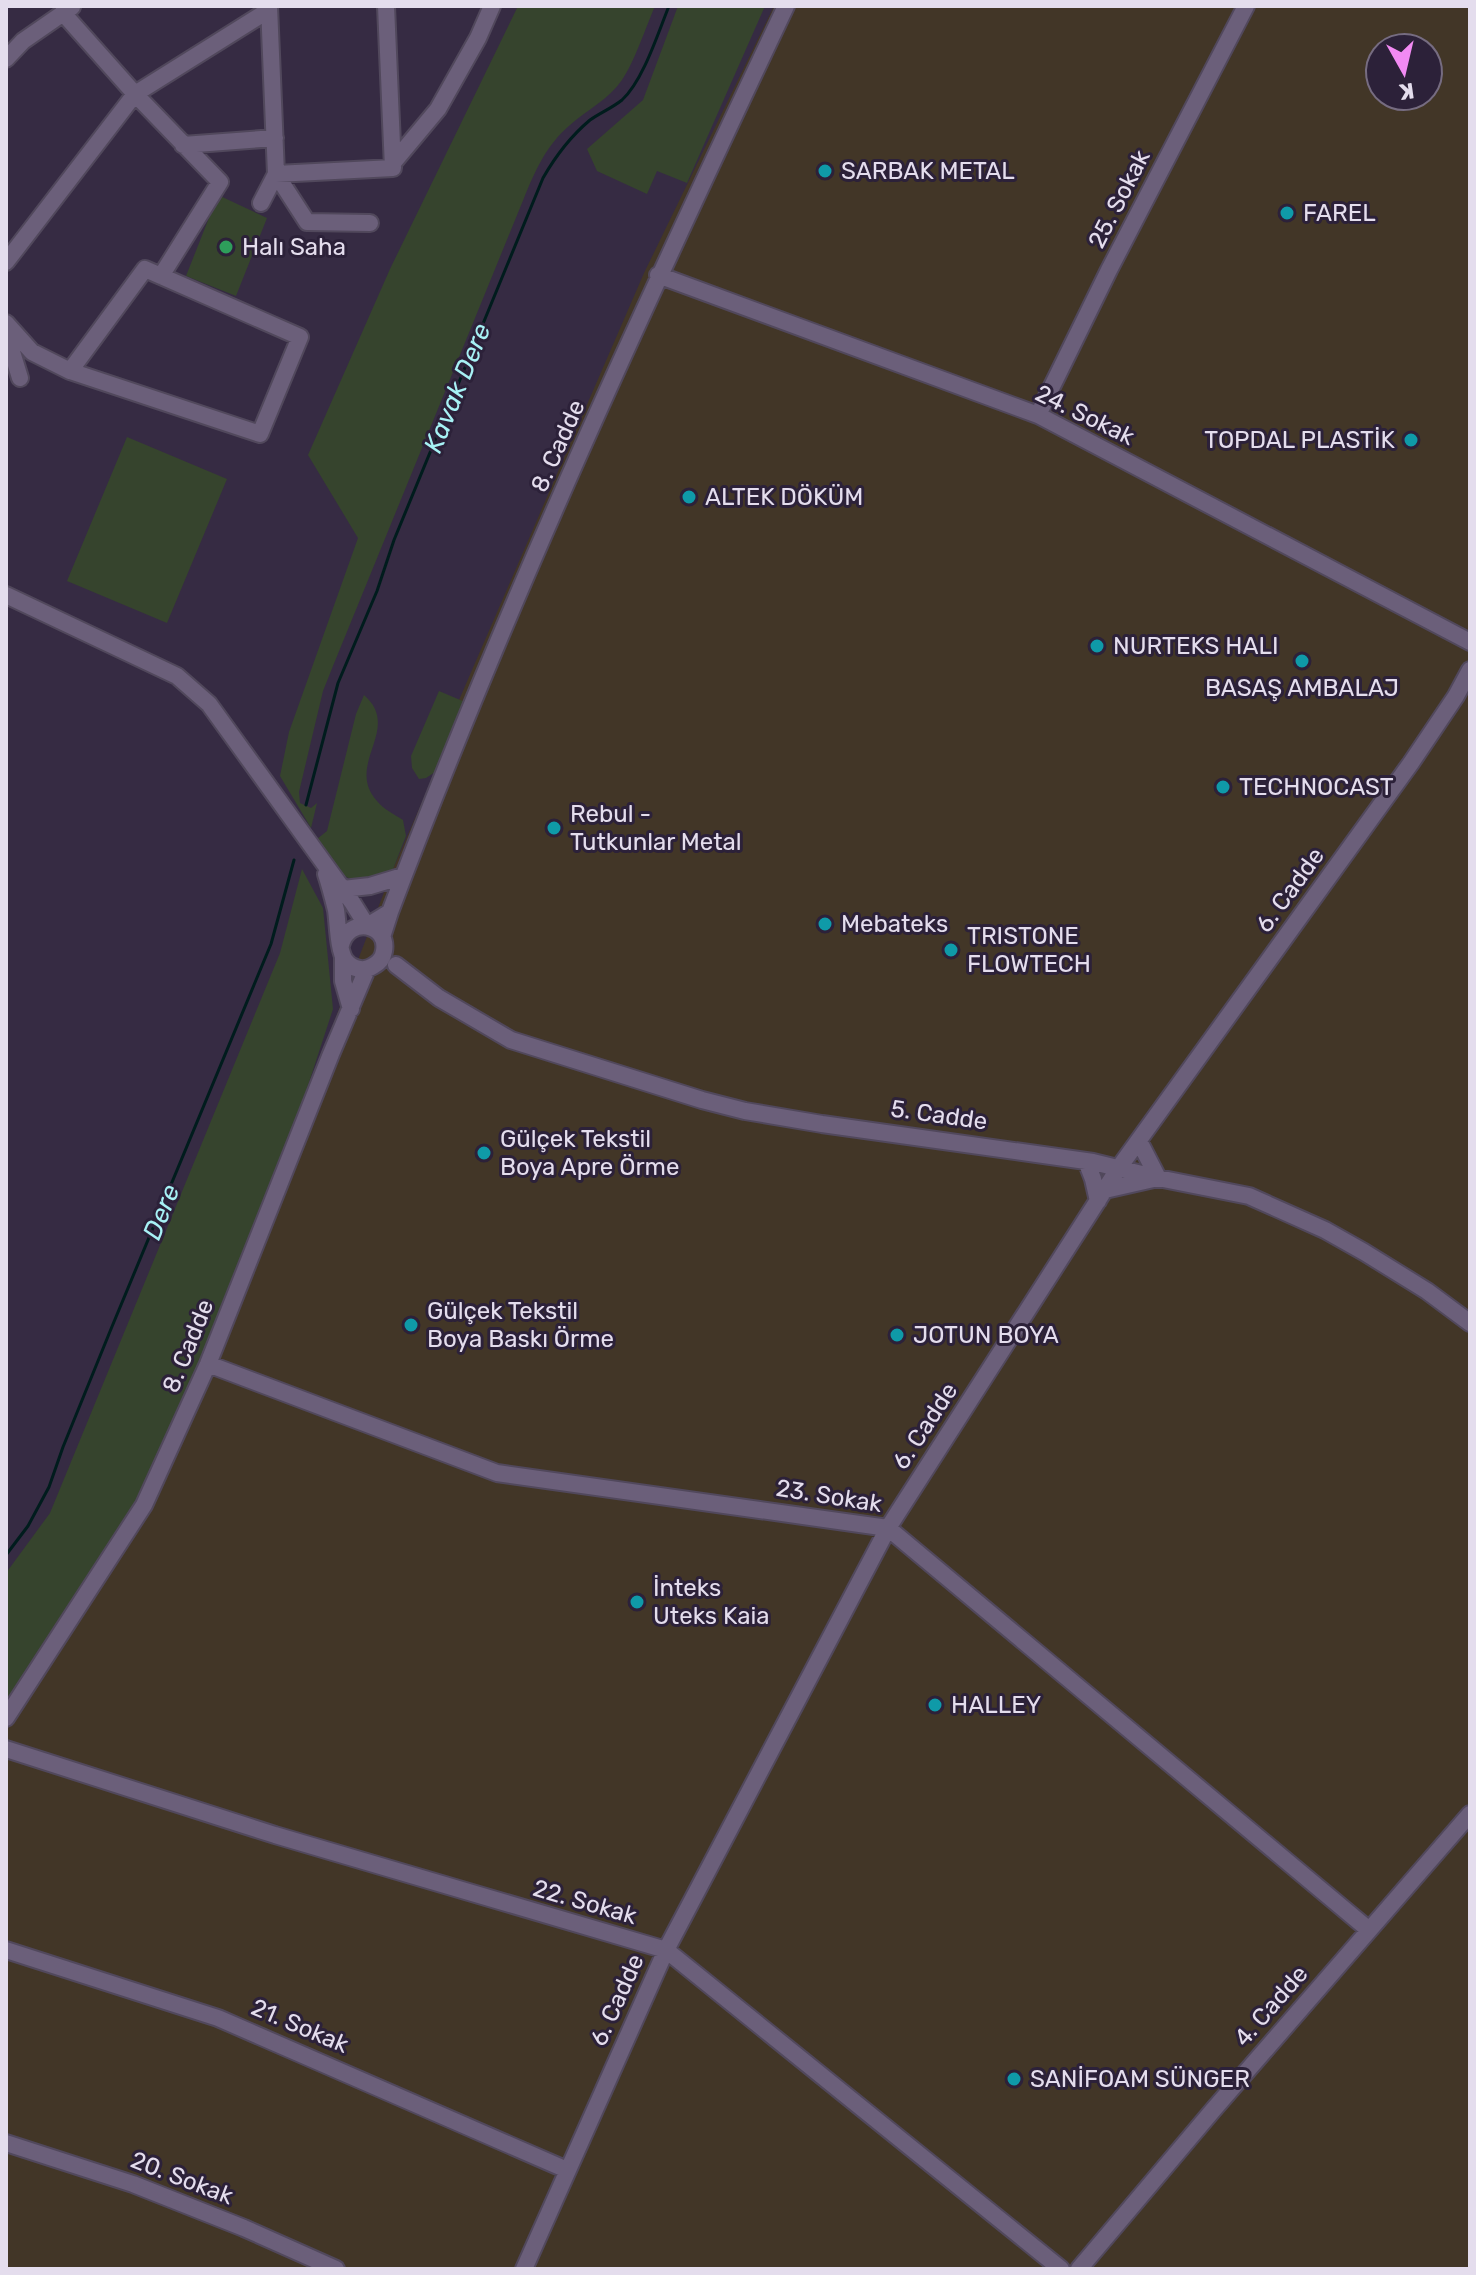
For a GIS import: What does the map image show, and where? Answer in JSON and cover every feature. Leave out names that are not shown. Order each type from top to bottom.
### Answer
[{"type":"street","points":[[276,174],[393,168],[386,6]]},
{"type":"street","points":[[393,163],[438,109],[478,38],[492,6]]},
{"type":"street","name":"8. Cadde","points":[[383,941],[403,876],[460,729],[658,275],[786,6]]},
{"type":"street","name":"25. Sokak","points":[[1038,415],[1109,270],[1246,6]]},
{"type":"street","points":[[6,59],[23,41],[67,8],[135,94],[220,182],[161,276]]},
{"type":"street","points":[[6,262],[135,94],[269,8]]},
{"type":"street","points":[[261,203],[276,174],[269,8]]},
{"type":"street","points":[[183,145],[275,138]]},
{"type":"street","points":[[276,174],[307,222],[370,223]]},
{"type":"street","points":[[6,323],[32,352],[70,371],[260,434],[300,337],[145,269],[70,371]]},
{"type":"street","name":"24. Sokak","points":[[658,275],[1038,415],[1470,642]]},
{"type":"street","points":[[6,332],[20,378]]},
{"type":"street","points":[[6,595],[177,676],[209,704],[367,926]]},
{"type":"street","name":"6. Cadde","points":[[524,2269],[666,1950],[888,1528],[1118,1169],[1411,763],[1470,670]]},
{"type":"street","points":[[324,864],[335,907],[343,981],[351,1009]]},
{"type":"street","points":[[343,889],[370,886],[403,876]]},
{"type":"street","points":[[367,926],[390,912]]},
{"type":"street","points":[[360,926],[373,928],[383,941],[381,965],[351,965],[342,951],[350,930],[360,926]]},
{"type":"street","name":"8. Cadde","points":[[6,1718],[144,1505],[208,1364],[325,1067],[351,1009],[381,965]]},
{"type":"street","name":"5. Cadde","points":[[381,965],[511,1040],[702,1100],[822,1124],[1086,1161],[1249,1196],[1325,1230],[1364,1252],[1427,1291],[1470,1323]]},
{"type":"street","points":[[1086,1161],[1101,1196],[1158,1178],[1139,1141]]},
{"type":"street","name":"23. Sokak","points":[[208,1364],[497,1473],[888,1528],[1369,1930]]},
{"type":"street","name":"22. Sokak","points":[[6,1749],[289,1840],[666,1950],[1061,2269]]},
{"type":"street","name":"4. Cadde","points":[[1079,2269],[1470,1814]]},
{"type":"street","name":"21. Sokak","points":[[6,1950],[218,2018],[567,2170]]},
{"type":"street","name":"20. Sokak","points":[[6,2143],[133,2184],[336,2269]]},
{"type":"shaded area","points":[[774,6],[1470,6],[1470,2269],[6,2269],[6,1711],[208,1349],[393,869],[465,703],[459,700],[644,273]]},
{"type":"green space","points":[[518,6],[655,6],[622,80],[555,141],[542,158],[528,188],[323,691],[299,792],[300,803],[311,808],[317,803],[311,828],[280,776],[289,732],[358,538],[308,455],[390,269]]},
{"type":"green space","points":[[678,6],[765,6],[687,183],[657,171],[647,194],[597,171],[587,149],[643,100]]},
{"type":"green space","name":"Halı Saha","points":[[218,195],[267,218],[236,296],[186,276]]},
{"type":"green space","points":[[127,437],[227,479],[167,623],[67,581]]},
{"type":"green space","points":[[439,691],[465,702],[435,772],[419,779],[412,768],[411,756]]},
{"type":"green space","points":[[364,695],[374,708],[378,721],[367,774],[369,787],[379,804],[403,820],[406,836],[393,869],[356,882],[341,874],[317,839],[327,831],[356,714]]},
{"type":"green space","points":[[302,869],[323,908],[333,1009],[300,1110],[142,1502],[6,1703],[6,1573],[50,1513],[280,953]]},
{"type":"waterway","name":"Kavak Dere","points":[[306,805],[338,683],[543,178],[576,133],[630,92],[649,56],[669,6]]},
{"type":"waterway","name":"Dere","points":[[6,1555],[28,1526],[49,1487],[111,1329],[271,944],[294,860]]},
{"type":"place","name":"SARBAK METAL","points":[[825,171]]},
{"type":"place","name":"FAREL","points":[[1287,213]]},
{"type":"place","name":"Halı Saha","points":[[226,247]]},
{"type":"place","name":"TOPDAL PLASTİK","points":[[1411,440]]},
{"type":"place","name":"ALTEK DÖKÜM","points":[[689,497]]},
{"type":"place","name":"NURTEKS HALI","points":[[1097,646]]},
{"type":"place","name":"BASAŞ AMBALAJ","points":[[1302,661]]},
{"type":"place","name":"TECHNOCAST","points":[[1223,787]]},
{"type":"place","name":"Rebul - Tutkunlar Metal","points":[[554,828]]},
{"type":"place","name":"Mebateks","points":[[825,924]]},
{"type":"place","name":"TRISTONE FLOWTECH","points":[[951,950]]},
{"type":"place","name":"Gülçek Tekstil Boya Apre Örme","points":[[484,1153]]},
{"type":"place","name":"Gülçek Tekstil Boya Baskı Örme","points":[[411,1325]]},
{"type":"place","name":"JOTUN BOYA","points":[[897,1335]]},
{"type":"place","name":"İnteks Uteks Kaia","points":[[637,1602]]},
{"type":"place","name":"HALLEY","points":[[935,1705]]},
{"type":"place","name":"SANİFOAM SÜNGER","points":[[1014,2079]]}]
